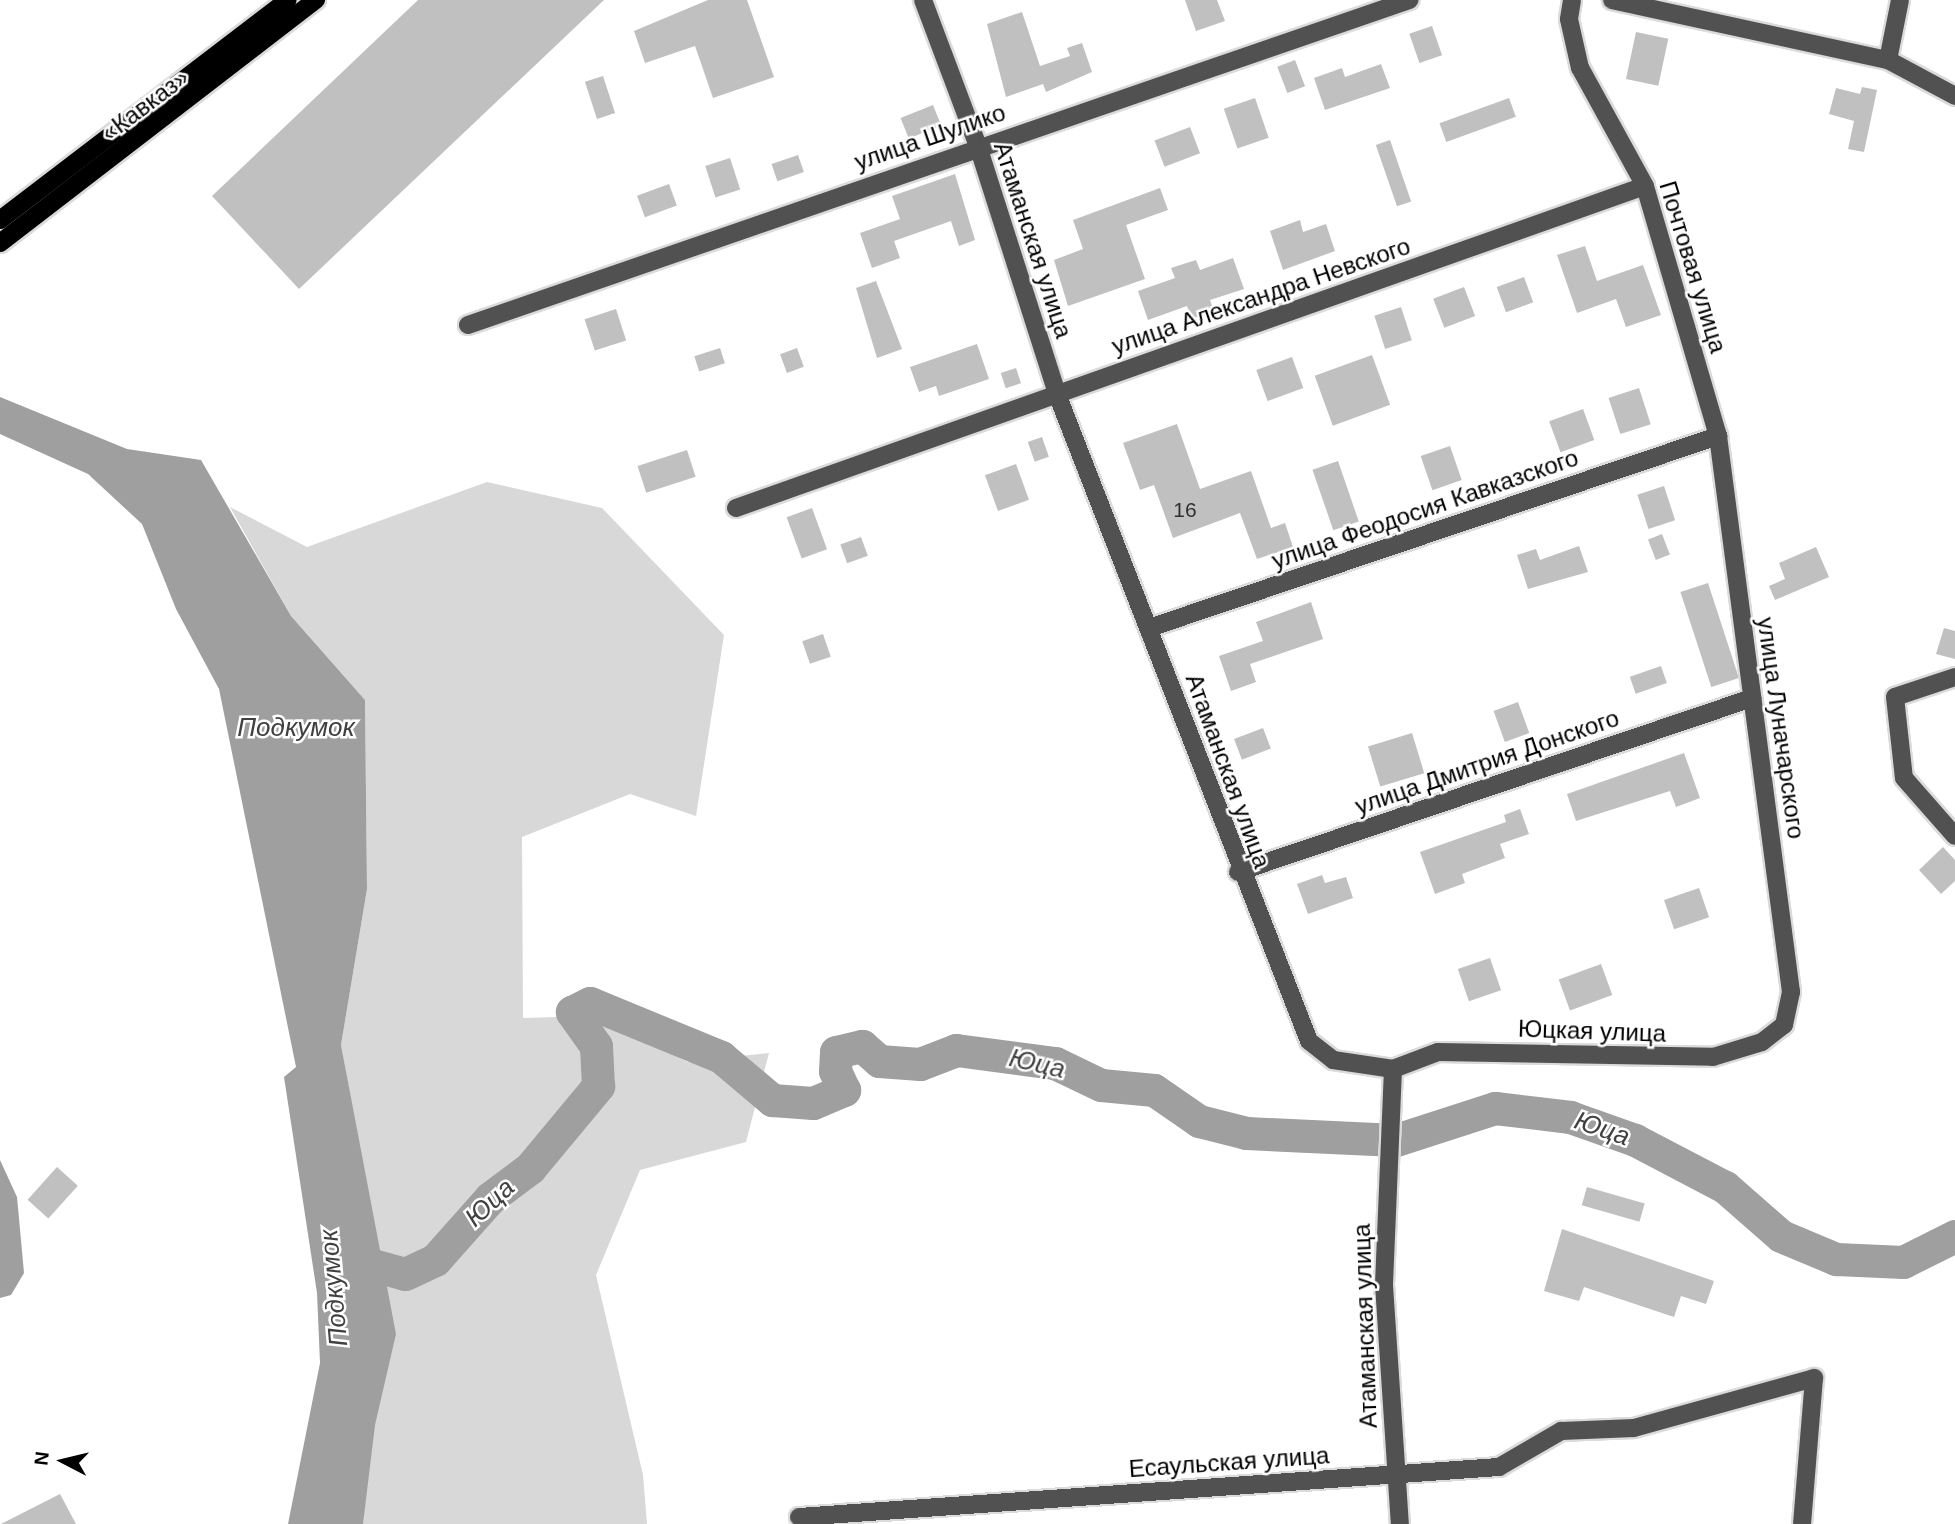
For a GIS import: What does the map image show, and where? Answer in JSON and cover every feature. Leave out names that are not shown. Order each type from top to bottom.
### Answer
[{"type":"main road","name":"«Кавказ»","points":[[0,220],[288,0]]},
{"type":"main road","name":"«Кавказ»","points":[[0,243],[316,0]]},
{"type":"street","name":"Атаманская улица","points":[[923,0],[978,146],[1057,394],[1149,628],[1238,872],[1309,1041],[1333,1060],[1393,1069],[1384,1285],[1400,1524]]},
{"type":"street","name":"улица Шулико","points":[[468,325],[978,146],[1409,0]]},
{"type":"street","name":"Почтовая улица","points":[[1573,0],[1569,19],[1580,68],[1646,186],[1718,436]]},
{"type":"street","points":[[1612,0],[1888,60],[1955,96]]},
{"type":"street","points":[[1888,60],[1900,0]]},
{"type":"street","name":"улица Александра Невского","points":[[736,508],[1646,186]]},
{"type":"street","name":"улица Феодосия Кавказского","points":[[1149,628],[1718,436]]},
{"type":"street","name":"улица Луначарского","points":[[1718,436],[1791,992],[1784,1025]]},
{"type":"street","points":[[1955,677],[1895,697],[1904,778],[1955,835]]},
{"type":"street","name":"улица Дмитрия Донского","points":[[1238,872],[1752,698]]},
{"type":"street","name":"Юцкая улица","points":[[1393,1069],[1438,1052],[1713,1057],[1762,1042],[1784,1025]]},
{"type":"street","name":"Есаульская улица","points":[[799,1517],[1499,1467],[1561,1431],[1634,1428],[1814,1378],[1802,1524]]},
{"type":"shaded area","points":[[487,482],[602,508],[724,635],[696,816],[630,794],[522,837],[523,1018],[591,1016],[688,1062],[769,1053],[746,1142],[640,1170],[596,1275],[643,1475],[647,1524],[363,1524],[382,1268],[341,1045],[367,889],[365,700],[291,616],[230,507],[307,547]]},
{"type":"water","name":"Подкумок","points":[[0,397],[127,449],[201,460],[291,616],[365,700],[367,889],[341,1045],[396,1334],[375,1425],[363,1524],[288,1524],[320,1363],[317,1293],[284,1077],[296,1067],[219,689],[176,609],[142,524],[88,474],[0,434]]},
{"type":"water","points":[[0,1160],[17,1197],[24,1273],[11,1295],[0,1298]]},
{"type":"building","points":[[418,0],[604,0],[299,289],[212,196]]},
{"type":"building","points":[[708,0],[747,0],[774,77],[713,98],[695,46],[645,63],[634,31]]},
{"type":"building","points":[[1185,0],[1217,0],[1225,21],[1196,31]]},
{"type":"building","points":[[1022,12],[1040,66],[1070,56],[1067,48],[1082,43],[1092,72],[1046,92],[1043,84],[1006,97],[987,24]]},
{"type":"building","points":[[1432,26],[1442,55],[1419,63],[1409,34]]},
{"type":"building","points":[[1636,32],[1668,39],[1658,86],[1626,79]]},
{"type":"building","points":[[1295,60],[1305,86],[1287,93],[1277,67]]},
{"type":"building","points":[[1381,64],[1390,88],[1325,110],[1314,78],[1342,68],[1345,77]]},
{"type":"building","points":[[603,76],[615,113],[597,119],[585,82]]},
{"type":"building","points":[[1862,87],[1877,90],[1864,152],[1848,149],[1854,121],[1829,114],[1836,88],[1860,94]]},
{"type":"building","points":[[1255,98],[1269,138],[1237,148],[1224,109]]},
{"type":"building","points":[[1509,98],[1516,117],[1446,142],[1439,123]]},
{"type":"building","points":[[933,105],[941,125],[909,139],[901,118]]},
{"type":"building","points":[[1190,127],[1200,153],[1165,167],[1155,141]]},
{"type":"building","points":[[1390,140],[1411,201],[1397,206],[1376,145]]},
{"type":"building","points":[[798,155],[804,172],[777,181],[772,164]]},
{"type":"building","points":[[730,158],[740,189],[715,197],[705,166]]},
{"type":"building","points":[[955,174],[975,240],[959,246],[951,221],[894,241],[900,258],[872,268],[860,233],[900,219],[892,196]]},
{"type":"building","points":[[669,184],[677,206],[645,217],[637,196]]},
{"type":"building","points":[[1160,188],[1168,210],[1126,225],[1145,279],[1068,306],[1054,260],[1083,249],[1073,220]]},
{"type":"building","points":[[1300,220],[1303,232],[1326,224],[1335,251],[1283,270],[1270,231]]},
{"type":"building","points":[[1585,246],[1597,281],[1643,265],[1661,315],[1626,327],[1616,299],[1577,313],[1557,255]]},
{"type":"building","points":[[1233,258],[1244,289],[1210,300],[1214,311],[1191,319],[1187,306],[1148,320],[1138,291],[1175,278],[1171,268],[1196,260],[1200,270]]},
{"type":"building","points":[[1524,277],[1533,302],[1506,312],[1497,287]]},
{"type":"building","points":[[876,281],[902,349],[877,358],[856,288]]},
{"type":"building","points":[[1464,287],[1475,316],[1444,328],[1433,299]]},
{"type":"building","points":[[1401,307],[1412,340],[1385,349],[1374,316]]},
{"type":"building","points":[[616,309],[626,340],[595,351],[585,319]]},
{"type":"building","points":[[977,344],[989,379],[939,396],[936,386],[919,392],[910,367]]},
{"type":"building","points":[[720,348],[725,363],[699,372],[694,356]]},
{"type":"building","points":[[797,348],[804,367],[787,373],[780,354]]},
{"type":"building","points":[[1372,355],[1390,405],[1333,426],[1315,376]]},
{"type":"building","points":[[1292,357],[1303,388],[1268,401],[1256,370]]},
{"type":"building","points":[[1016,368],[1021,383],[1006,388],[1001,373]]},
{"type":"building","points":[[1639,388],[1651,424],[1620,434],[1609,398]]},
{"type":"building","points":[[1583,409],[1594,440],[1560,452],[1549,421]]},
{"type":"building","points":[[1177,424],[1200,489],[1251,471],[1271,528],[1285,523],[1293,547],[1257,559],[1240,513],[1173,538],[1154,485],[1140,490],[1123,443]]},
{"type":"building","points":[[1042,437],[1049,457],[1035,462],[1028,442]]},
{"type":"building","points":[[1450,446],[1462,480],[1432,490],[1421,456]]},
{"type":"building","points":[[687,450],[696,477],[646,493],[638,466]]},
{"type":"building","points":[[1338,461],[1359,522],[1333,530],[1312,470]]},
{"type":"building","points":[[1016,464],[1029,500],[998,511],[985,475]]},
{"type":"building","points":[[1664,486],[1675,520],[1648,529],[1637,495]]},
{"type":"building","points":[[812,508],[827,549],[802,559],[787,517]]},
{"type":"building","points":[[1662,534],[1670,555],[1656,560],[1648,539]]},
{"type":"building","points":[[861,537],[868,556],[847,563],[840,545]]},
{"type":"building","points":[[1579,546],[1588,572],[1528,589],[1517,555],[1536,549],[1540,560]]},
{"type":"building","points":[[1816,547],[1829,577],[1775,600],[1769,586],[1785,579],[1779,563]]},
{"type":"building","points":[[1708,583],[1739,678],[1711,687],[1680,592]]},
{"type":"building","points":[[1311,602],[1323,639],[1250,664],[1256,682],[1231,691],[1219,656],[1263,641],[1256,622]]},
{"type":"building","points":[[1944,628],[1955,631],[1955,659],[1936,654]]},
{"type":"building","points":[[823,634],[831,657],[810,664],[802,641]]},
{"type":"building","points":[[1661,666],[1667,683],[1636,694],[1630,677]]},
{"type":"building","points":[[1518,702],[1529,733],[1505,742],[1494,711]]},
{"type":"building","points":[[1263,728],[1271,749],[1242,760],[1234,739]]},
{"type":"building","points":[[1412,733],[1424,773],[1380,787],[1368,746]]},
{"type":"building","points":[[1684,753],[1700,798],[1676,807],[1670,791],[1576,821],[1567,794]]},
{"type":"building","points":[[1520,809],[1529,834],[1500,844],[1505,858],[1462,874],[1465,883],[1435,894],[1420,852],[1506,822],[1504,815]]},
{"type":"building","points":[[1943,847],[1955,860],[1955,881],[1941,894],[1919,870]]},
{"type":"building","points":[[1322,875],[1325,883],[1346,877],[1353,898],[1308,914],[1297,884]]},
{"type":"building","points":[[1699,888],[1709,917],[1674,929],[1664,900]]},
{"type":"building","points":[[1490,958],[1501,990],[1469,1001],[1458,969]]},
{"type":"building","points":[[1601,964],[1612,995],[1570,1010],[1559,979]]},
{"type":"building","points":[[57,1167],[78,1186],[48,1218],[28,1200]]},
{"type":"building","points":[[1587,1187],[1645,1204],[1639,1222],[1582,1205]]},
{"type":"building","points":[[1562,1229],[1714,1281],[1706,1304],[1681,1296],[1674,1317],[1584,1287],[1579,1301],[1544,1291]]},
{"type":"building","points":[[60,1494],[76,1524],[1,1524]]},
{"type":"waterway","name":"Юца","points":[[340,1256],[405,1274],[435,1260],[490,1198],[530,1168],[598,1086],[596,1046],[572,1012],[590,1003],[721,1057],[772,1100],[813,1103],[844,1090],[835,1071],[836,1052],[862,1046],[879,1061],[920,1064],[956,1050],[1055,1063],[1101,1085],[1154,1090],[1199,1121],[1246,1133],[1396,1140],[1495,1108],[1570,1117],[1635,1140],[1725,1187],[1781,1236],[1836,1259],[1903,1262],[1955,1236]]}]
